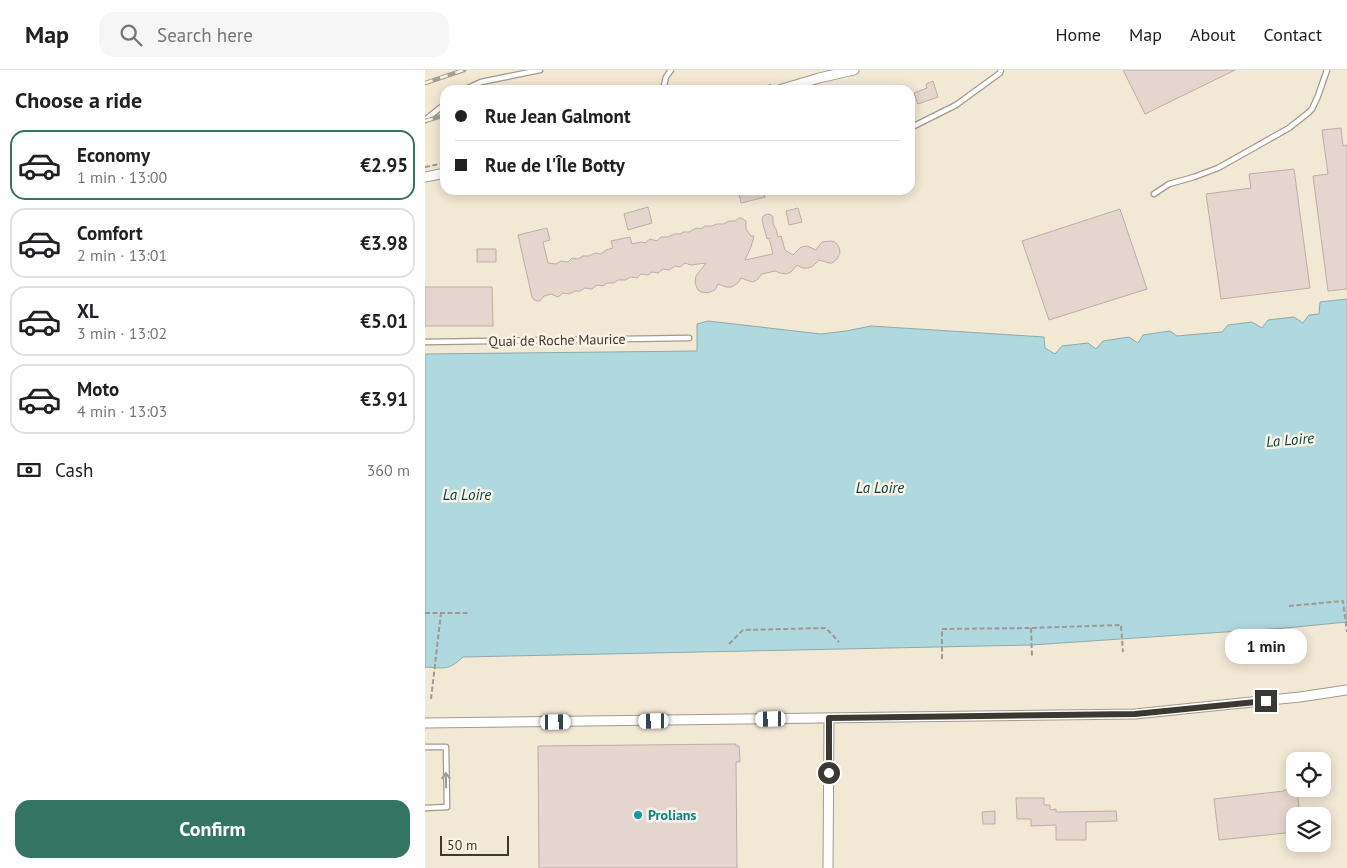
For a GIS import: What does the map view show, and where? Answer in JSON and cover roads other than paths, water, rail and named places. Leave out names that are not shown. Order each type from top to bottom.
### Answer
[{"type":"street","points":[[796,85],[854,70]]},
{"type":"street","points":[[425,177],[440,174]]},
{"type":"street","points":[[425,724],[1145,714],[1347,690]]},
{"type":"street","points":[[828,868],[829,718]]},
{"type":"lane","points":[[475,85],[540,70]]},
{"type":"lane","points":[[664,85],[666,77],[671,70]]},
{"type":"lane","points":[[915,126],[956,105],[1000,73],[1001,70]]},
{"type":"lane","points":[[1154,194],[1169,184],[1218,168],[1295,123],[1312,109],[1327,70]]},
{"type":"lane","points":[[425,120],[440,108]]},
{"type":"lane","name":"Quai de Roche Maurice","points":[[425,342],[689,338]]},
{"type":"lane","points":[[425,747],[446,747],[447,807],[425,808]]},
{"type":"water","name":"La Loire","points":[[1347,299],[1347,622],[1031,645],[463,657],[449,667],[425,667],[425,354],[697,351],[697,324],[708,321],[821,334],[871,326],[1044,337],[1045,348],[1055,354],[1062,346],[1088,343],[1096,349],[1103,341],[1129,337],[1138,343],[1143,335],[1170,331],[1177,336],[1222,332],[1228,325],[1252,322],[1262,328],[1268,320],[1294,317],[1303,323],[1309,315],[1319,314],[1320,302]]},
{"type":"railway","points":[[425,83],[464,70]]},
{"type":"railway","points":[[425,121],[440,116]]},
{"type":"place","name":"Prolians","points":[[638,815]]}]
